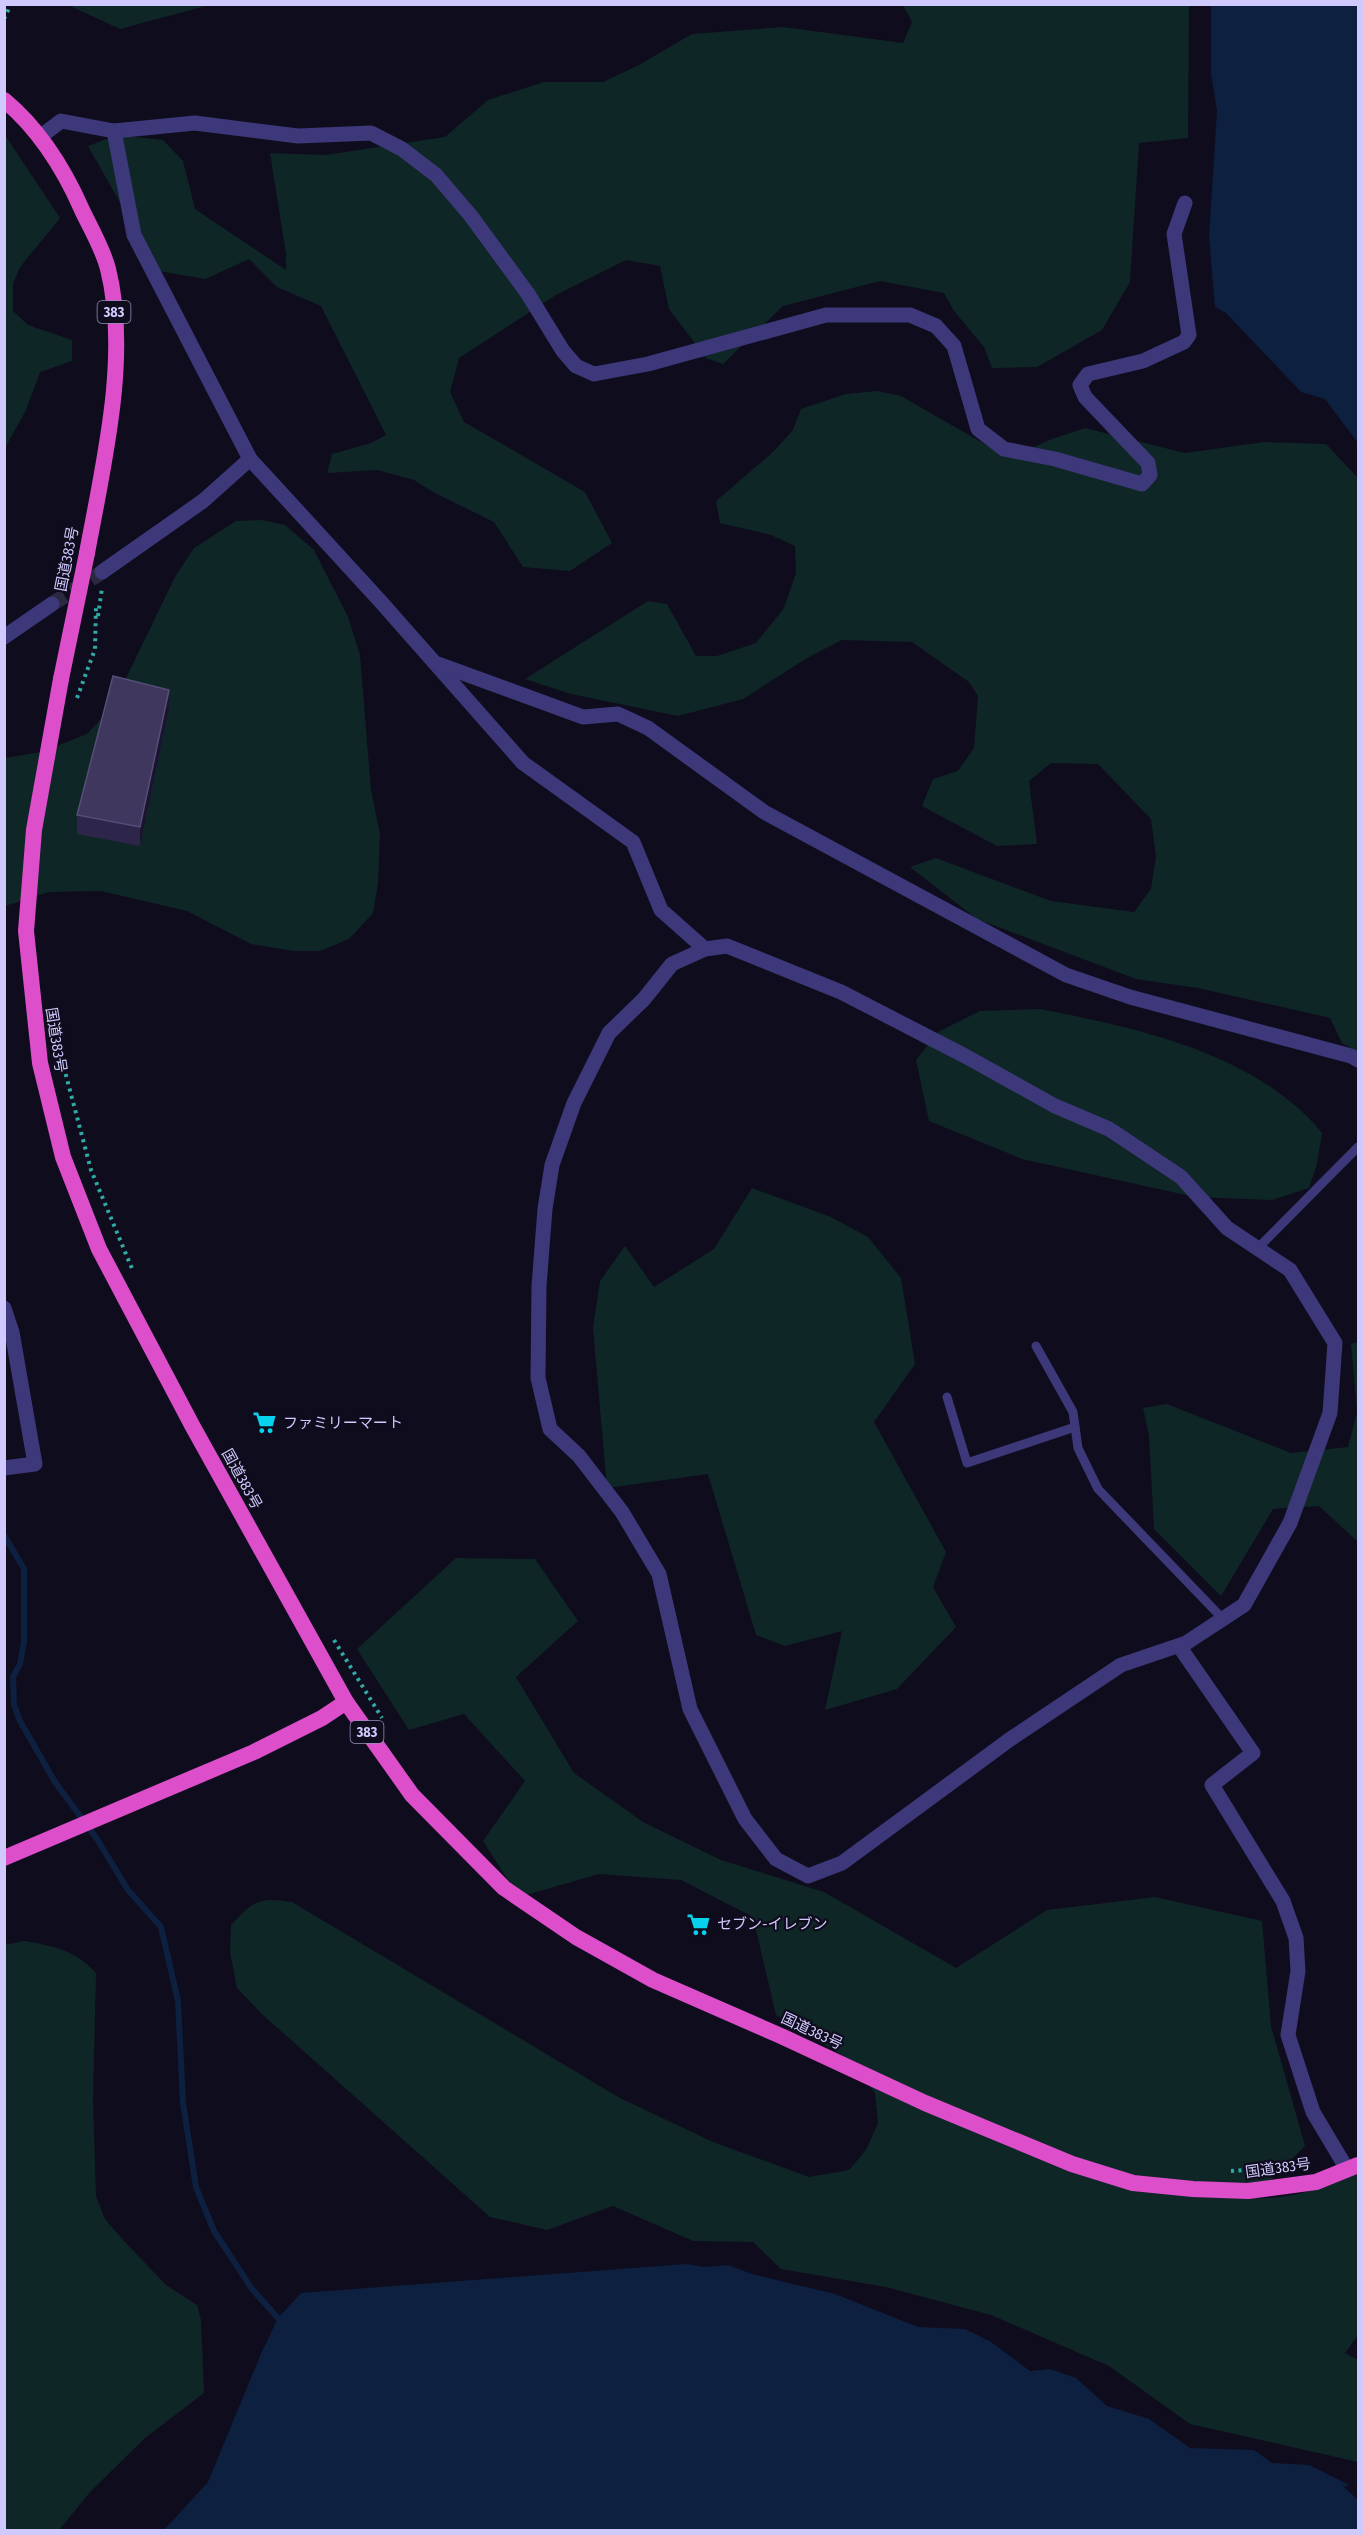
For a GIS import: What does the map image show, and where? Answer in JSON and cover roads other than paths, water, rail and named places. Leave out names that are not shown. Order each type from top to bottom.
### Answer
[{"type":"highway","name":"国道383号","points":[[4,99],[40,137],[68,176],[108,267],[114,298],[117,358],[106,446],[87,553],[33,830],[26,931],[40,1063],[63,1157],[105,1260],[193,1427],[346,1702],[412,1795],[504,1888],[576,1937],[653,1980],[925,2103],[1072,2164],[1133,2183],[1193,2190],[1248,2191],[1316,2182],[1353,2167]]},
{"type":"highway","name":"383","points":[[4,1858],[254,1752],[322,1718],[346,1702]]},
{"type":"street","points":[[40,137],[61,121],[114,132],[195,123],[298,136],[370,133],[402,149],[436,175],[471,216],[528,294],[563,351],[576,366],[594,374],[648,364],[826,315],[910,315],[936,326],[954,346],[978,429],[1004,449],[1055,459],[1143,484],[1150,475],[1148,463],[1085,397],[1080,385],[1088,374],[1143,361],[1184,342],[1189,335],[1174,234],[1185,203]]},
{"type":"street","points":[[114,132],[134,235],[250,459],[523,763],[633,842],[661,910],[705,949]]},
{"type":"street","points":[[101,576],[203,501],[250,459]]},
{"type":"street","points":[[4,637],[52,604]]},
{"type":"street","points":[[435,663],[583,717],[618,714],[648,728],[764,812],[1066,975],[1130,997],[1359,1060]]},
{"type":"street","points":[[727,945],[841,992],[967,1057],[1055,1106],[1109,1129],[1181,1178],[1227,1228],[1290,1270],[1335,1343],[1330,1413],[1290,1523],[1244,1605],[1179,1646],[1121,1665],[1009,1740],[842,1863],[808,1876],[777,1858],[745,1819],[690,1709],[659,1574],[615,1503],[579,1456],[550,1429],[538,1378],[540,1286],[545,1209],[552,1165],[574,1102],[609,1033],[644,999],[672,964],[705,949],[727,945]]},
{"type":"street","points":[[4,1308],[12,1332],[35,1464],[4,1468]]},
{"type":"street","points":[[1179,1646],[1253,1753],[1212,1785],[1283,1901],[1296,1938],[1298,1971],[1288,2035],[1313,2112],[1353,2167]]},
{"type":"lane","points":[[1258,1248],[1359,1147]]},
{"type":"lane","points":[[1036,1346],[1073,1412],[1078,1448],[1098,1489],[1223,1619]]},
{"type":"lane","points":[[947,1397],[967,1463],[1075,1427]]},
{"type":"water","points":[[1211,5],[1358,5],[1358,443],[1325,399],[1301,392],[1226,313],[1215,307],[1209,236],[1217,111],[1211,73]]},
{"type":"water","points":[[686,2264],[704,2267],[728,2265],[752,2274],[835,2294],[918,2327],[965,2329],[991,2342],[1030,2371],[1050,2369],[1076,2378],[1107,2406],[1149,2419],[1190,2448],[1254,2450],[1272,2463],[1309,2465],[1349,2485],[1344,2487],[1358,2500],[1358,2530],[164,2530],[208,2482],[278,2318],[301,2293]]},
{"type":"waterway","points":[[4,1535],[24,1569],[24,1642],[20,1664],[13,1677],[14,1705],[20,1721],[55,1782],[97,1839],[128,1890],[161,1927],[178,2001],[183,2103],[196,2187],[214,2231],[252,2289],[278,2318]]},
{"type":"tunnel","points":[[52,604],[102,572]]},
{"type":"place","name":"ファミリーマート","points":[[265,1423]]},
{"type":"place","name":"セブン-イレブン","points":[[699,1924]]}]
